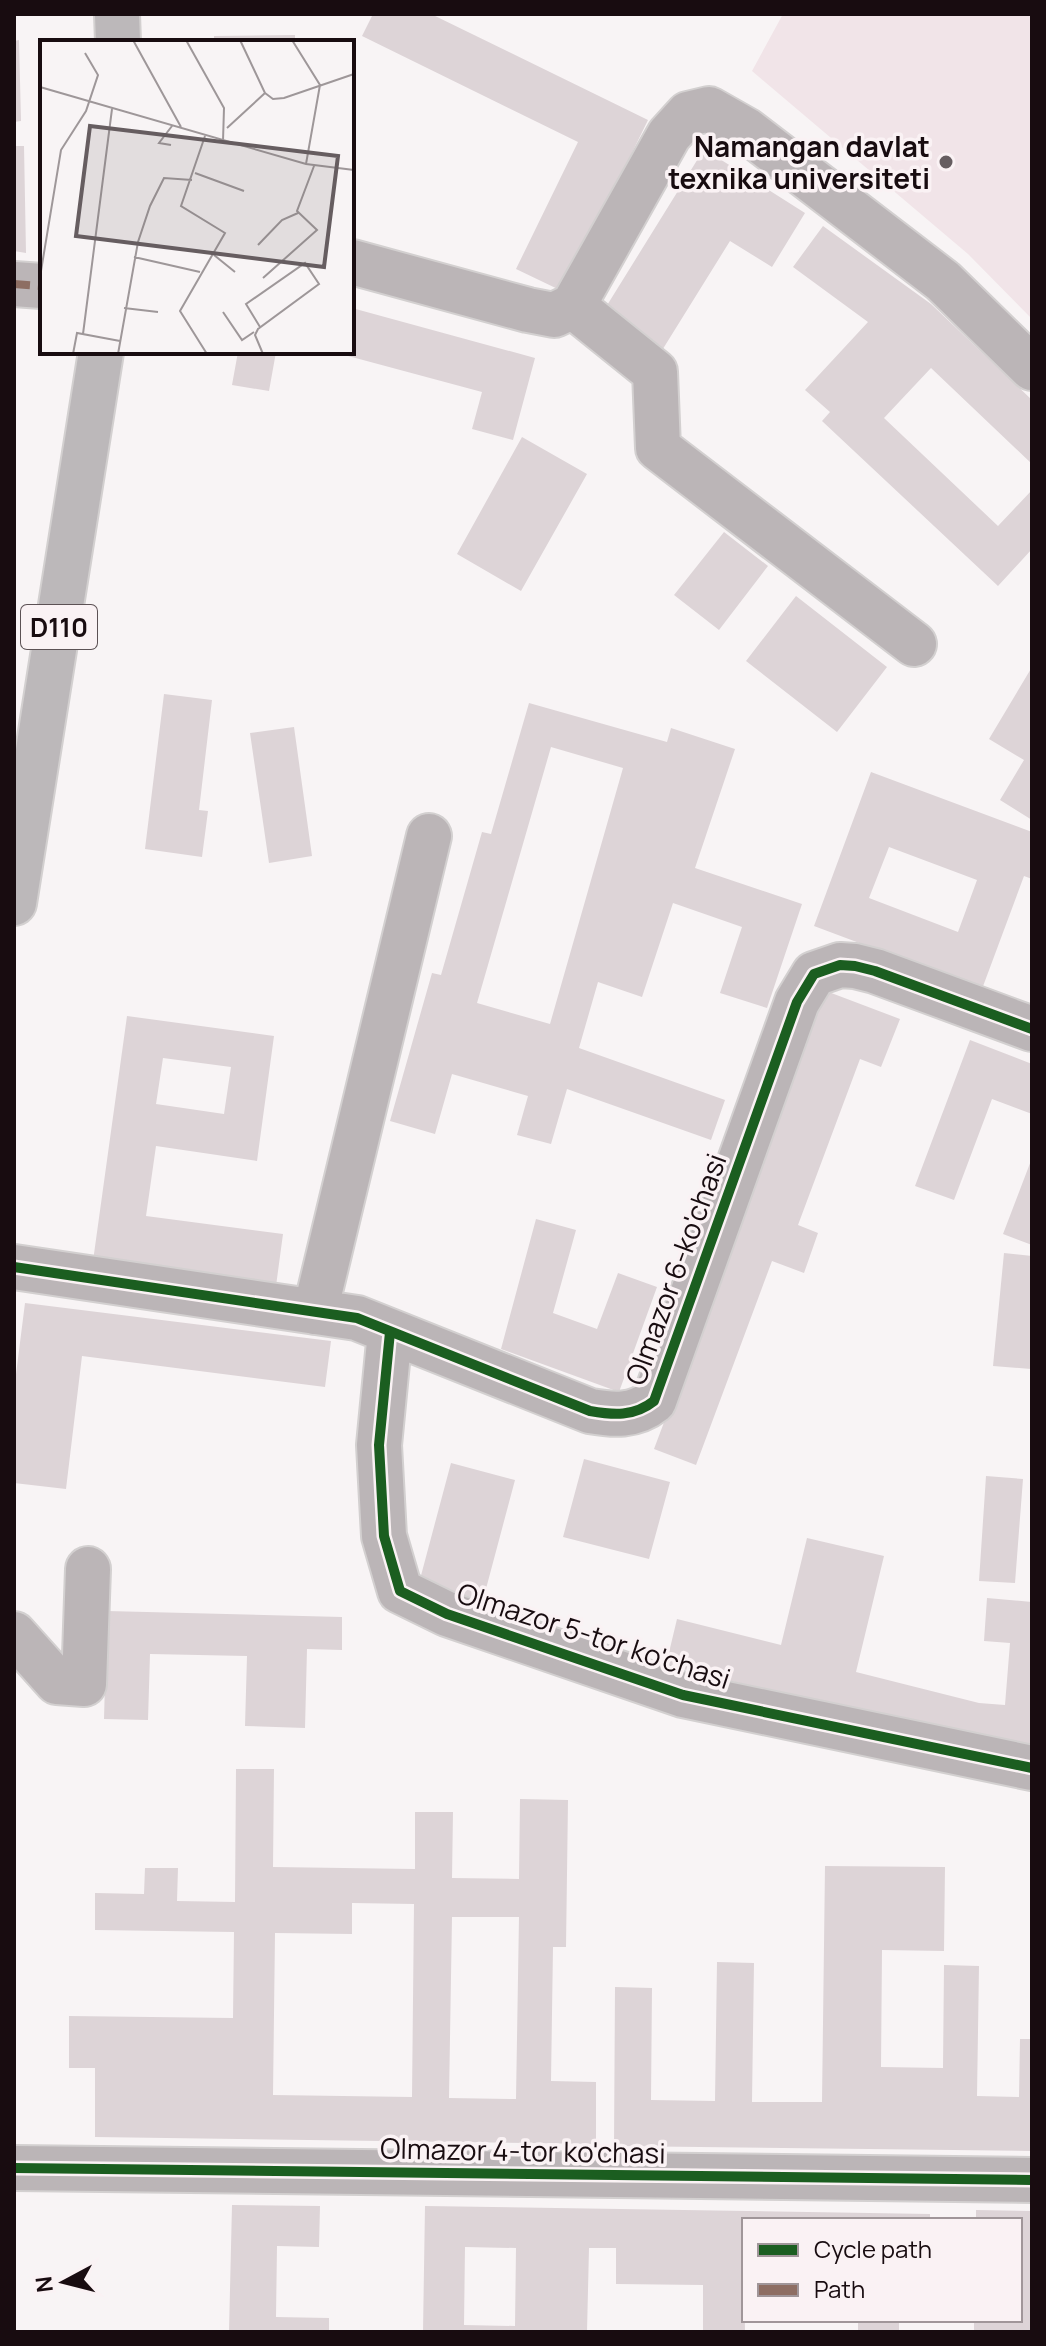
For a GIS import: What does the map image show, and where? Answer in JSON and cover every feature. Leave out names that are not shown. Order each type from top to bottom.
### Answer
[{"type":"main road","points":[[117,14],[118,40]]},
{"type":"main road","name":"D110","points":[[14,903],[101,354]]},
{"type":"street","points":[[354,263],[554,315],[573,306],[669,135],[688,114],[709,109],[746,130],[943,281],[1032,368]]},
{"type":"street","points":[[14,284],[40,286]]},
{"type":"street","points":[[573,306],[655,372],[658,448],[914,644]]},
{"type":"street","points":[[315,1312],[429,836]]},
{"type":"street","name":"Olmazor 6-ko'chasi","points":[[14,1267],[357,1318],[590,1411],[629,1414],[643,1410],[654,1401],[797,1002],[814,974],[840,965],[875,971],[1032,1029]]},
{"type":"street","name":"Olmazor 5-tor ko'chasi","points":[[390,1332],[379,1445],[384,1536],[400,1591],[447,1614],[683,1695],[1032,1768]]},
{"type":"street","points":[[14,1634],[57,1682],[84,1684],[88,1569]]},
{"type":"street","name":"Olmazor 4-tor ko'chasi","points":[[14,2168],[1032,2180]]},
{"type":"shaded area","name":"Namangan davlat texnika universiteti","points":[[783,14],[1032,14],[1032,319],[968,254],[752,71]]},
{"type":"building","points":[[373,14],[431,14],[648,120],[564,292],[516,269],[578,142],[362,36]]},
{"type":"building","points":[[295,35],[295,40],[214,40],[214,36]]},
{"type":"building","points":[[19,40],[21,121],[14,122],[14,41]]},
{"type":"building","points":[[14,146],[24,146],[26,253],[14,251]]},
{"type":"building","points":[[704,149],[805,213],[772,267],[730,241],[661,352],[601,315]]},
{"type":"building","points":[[823,226],[931,304],[1032,400],[1032,464],[931,368],[884,418],[998,526],[1032,490],[1032,549],[998,586],[822,421],[830,412],[805,390],[868,322],[793,267]]},
{"type":"building","points":[[354,309],[535,358],[513,440],[472,429],[482,392],[341,354],[354,354]]},
{"type":"building","points":[[238,354],[276,354],[269,391],[232,385]]},
{"type":"building","points":[[522,437],[587,474],[521,591],[457,554]]},
{"type":"building","points":[[724,532],[768,566],[719,630],[674,595]]},
{"type":"building","points":[[796,596],[887,667],[837,732],[746,661]]},
{"type":"building","points":[[1032,667],[1032,820],[1000,800],[1024,760],[989,739]]},
{"type":"building","points":[[164,694],[212,700],[199,810],[208,811],[202,857],[145,849]]},
{"type":"building","points":[[529,703],[667,742],[671,728],[735,749],[695,868],[802,904],[767,1008],[720,993],[742,927],[673,903],[642,997],[598,982],[579,1048],[725,1100],[711,1140],[567,1089],[551,1144],[517,1135],[528,1096],[452,1074],[435,1134],[390,1121],[432,973],[441,975],[482,832],[491,834]],"holes":[[[551,747],[623,768],[550,1024],[477,1003]]]},
{"type":"building","points":[[294,727],[312,856],[269,863],[250,733]]},
{"type":"building","points":[[871,772],[1032,832],[1032,879],[1024,876],[982,989],[814,926]],"holes":[[[889,847],[977,880],[958,932],[869,898]]]},
{"type":"building","points":[[826,991],[900,1019],[881,1067],[860,1059],[798,1225],[818,1233],[804,1273],[772,1261],[696,1465],[654,1449]]},
{"type":"building","points":[[127,1016],[274,1036],[257,1161],[156,1146],[146,1216],[283,1234],[276,1286],[93,1261]],"holes":[[[163,1058],[231,1067],[224,1114],[156,1104]]]},
{"type":"building","points":[[970,1040],[1032,1064],[1032,1114],[992,1099],[954,1200],[915,1186]]},
{"type":"building","points":[[1032,1158],[1032,1245],[1003,1234]]},
{"type":"building","points":[[536,1219],[576,1230],[553,1313],[597,1329],[618,1273],[657,1287],[619,1392],[501,1349]]},
{"type":"building","points":[[1004,1253],[1032,1256],[1031,1369],[993,1366]]},
{"type":"building","points":[[25,1303],[331,1341],[325,1387],[82,1356],[66,1489],[14,1483],[14,1390]]},
{"type":"building","points":[[584,1459],[670,1482],[649,1559],[563,1537]]},
{"type":"building","points":[[451,1463],[515,1480],[483,1600],[419,1583]]},
{"type":"building","points":[[986,1476],[1023,1479],[1015,1583],[979,1581]]},
{"type":"building","points":[[807,1538],[884,1556],[856,1672],[979,1703],[1005,1705],[1010,1643],[984,1641],[987,1598],[1032,1602],[1032,1745],[976,1741],[666,1665],[677,1619],[781,1645]]},
{"type":"building","points":[[107,1611],[342,1617],[342,1650],[307,1649],[305,1728],[245,1726],[247,1656],[150,1654],[148,1720],[104,1719]]},
{"type":"building","points":[[236,1769],[274,1769],[273,1867],[415,1869],[415,1812],[453,1812],[452,1878],[519,1879],[520,1799],[568,1800],[566,1947],[553,1947],[551,2081],[596,2082],[596,2144],[95,2137],[95,2068],[69,2068],[69,2016],[233,2018],[234,1932],[95,1930],[95,1893],[144,1894],[145,1868],[178,1868],[177,1901],[235,1902]],"holes":[[[352,1903],[414,1904],[412,2097],[273,2095],[275,1933],[352,1934]],[[452,1917],[519,1917],[516,2099],[449,2098]]]},
{"type":"building","points":[[825,1866],[945,1867],[944,1951],[882,1950],[881,2067],[943,2068],[944,1965],[979,1966],[977,2096],[1019,2097],[1020,2039],[1032,2039],[1032,2151],[614,2146],[615,1987],[652,1988],[651,2100],[715,2101],[717,1962],[754,1963],[752,2102],[822,2102]]},
{"type":"building","points":[[232,2205],[320,2206],[319,2247],[277,2246],[276,2317],[329,2318],[329,2332],[229,2332]]},
{"type":"building","points":[[425,2206],[930,2214],[930,2218],[742,2218],[742,2322],[745,2322],[745,2332],[703,2332],[703,2285],[616,2284],[616,2248],[589,2248],[587,2332],[423,2332]],"holes":[[[465,2247],[516,2248],[515,2326],[464,2325]]]},
{"type":"building","points":[[976,2210],[1032,2211],[1031,2332],[974,2332],[974,2322],[1022,2322],[1022,2218],[976,2218]]},
{"type":"building","points":[[858,2322],[899,2322],[899,2332],[858,2332]]},
{"type":"marked path","points":[[14,284],[40,286]]},
{"type":"cycle path","points":[[14,1267],[357,1318],[590,1411],[631,1412],[654,1401],[797,1002],[814,974],[840,965],[875,971],[1032,1029]]},
{"type":"cycle path","points":[[390,1332],[379,1445],[384,1536],[400,1591],[447,1614],[683,1695],[1032,1768]]},
{"type":"cycle path","points":[[14,2168],[1032,2180]]},
{"type":"place","name":"Namangan davlat texnika universiteti","points":[[946,162]]}]
